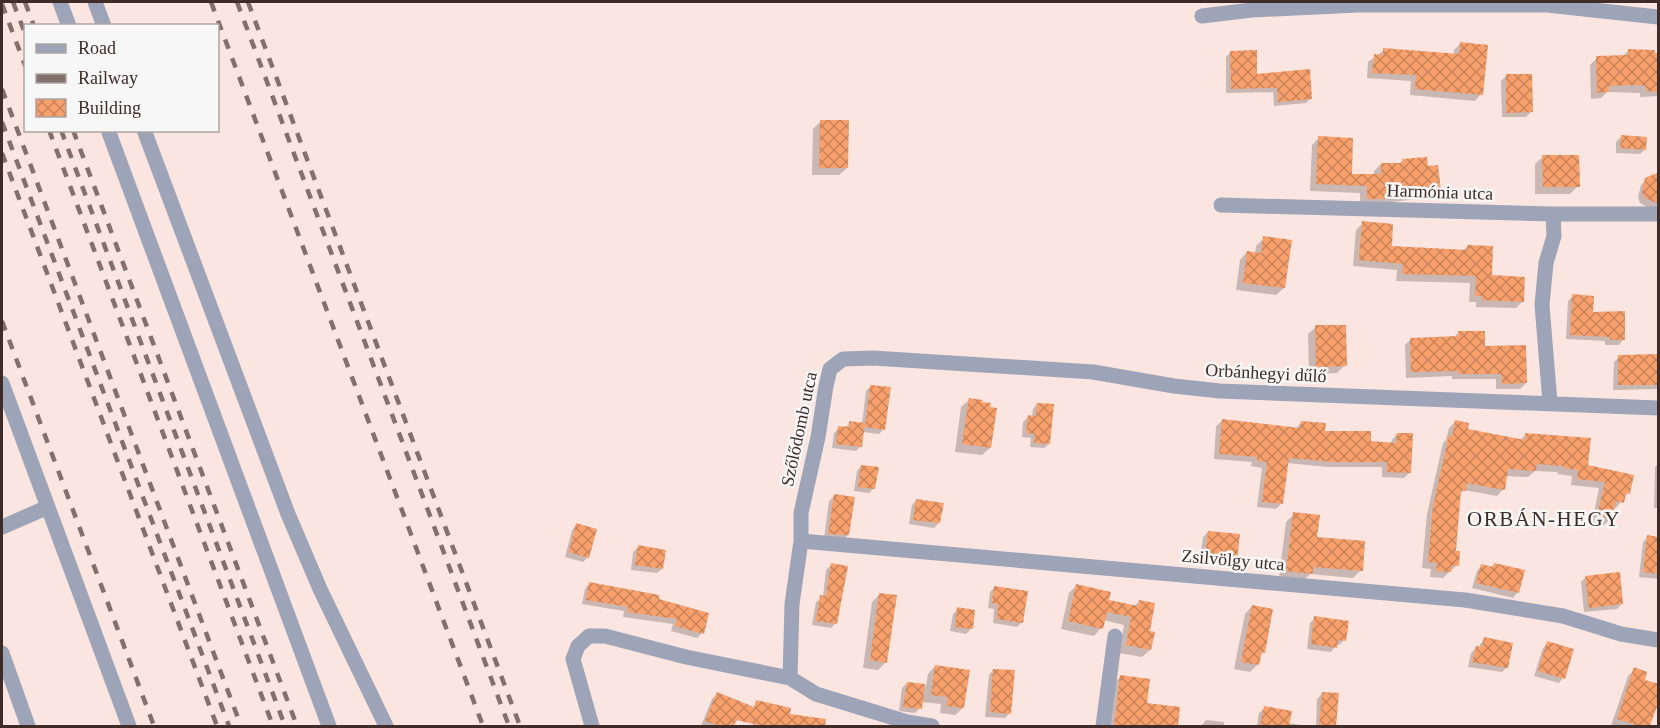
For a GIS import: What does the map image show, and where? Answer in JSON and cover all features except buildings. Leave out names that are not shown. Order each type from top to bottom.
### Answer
[{"type":"street","points":[[60,2],[68,24]]},
{"type":"street","points":[[95,2],[103,24]]},
{"type":"street","points":[[1202,16],[1252,10],[1359,5],[1547,5],[1659,16]]},
{"type":"street","points":[[109,132],[329,726]]},
{"type":"street","points":[[145,132],[288,514],[320,589],[386,726]]},
{"type":"street","name":"Harmónia utca","points":[[1221,205],[1553,214],[1659,214]]},
{"type":"street","points":[[1550,403],[1542,305],[1545,263],[1554,236],[1553,214]]},
{"type":"street","name":"Orbánhegyi dűlő","points":[[873,358],[1093,372],[1174,386],[1220,391],[1659,408]]},
{"type":"street","name":"Szőlődomb utca","points":[[790,678],[792,604],[801,541],[801,513],[819,437],[830,369],[843,359],[873,358]]},
{"type":"street","points":[[2,383],[129,726]]},
{"type":"street","points":[[2,527],[48,507]]},
{"type":"street","name":"Zsilvölgy utca","points":[[801,541],[1465,600],[1563,616],[1621,634],[1659,640]]},
{"type":"street","points":[[592,726],[573,659],[578,646],[589,636],[605,636],[686,657],[790,678],[816,694],[907,722],[932,726]]},
{"type":"street","points":[[1102,726],[1115,636]]},
{"type":"street","points":[[2,653],[28,726]]},
{"type":"railway","points":[[13,2],[24,31]]},
{"type":"railway","points":[[25,2],[33,24]]},
{"type":"railway","points":[[211,2],[483,726]]},
{"type":"railway","points":[[237,2],[509,726]]},
{"type":"railway","points":[[248,2],[520,726]]},
{"type":"railway","points":[[2,4],[24,63]]},
{"type":"railway","points":[[2,89],[241,726]]},
{"type":"railway","points":[[2,122],[229,726]]},
{"type":"railway","points":[[50,132],[273,726]]},
{"type":"railway","points":[[62,132],[285,726]]},
{"type":"railway","points":[[74,132],[297,726]]},
{"type":"railway","points":[[2,153],[217,726]]},
{"type":"railway","points":[[2,321],[154,726]]},
{"type":"district","name":"ORBÁN-HEGY","points":[[1544,519]]}]
